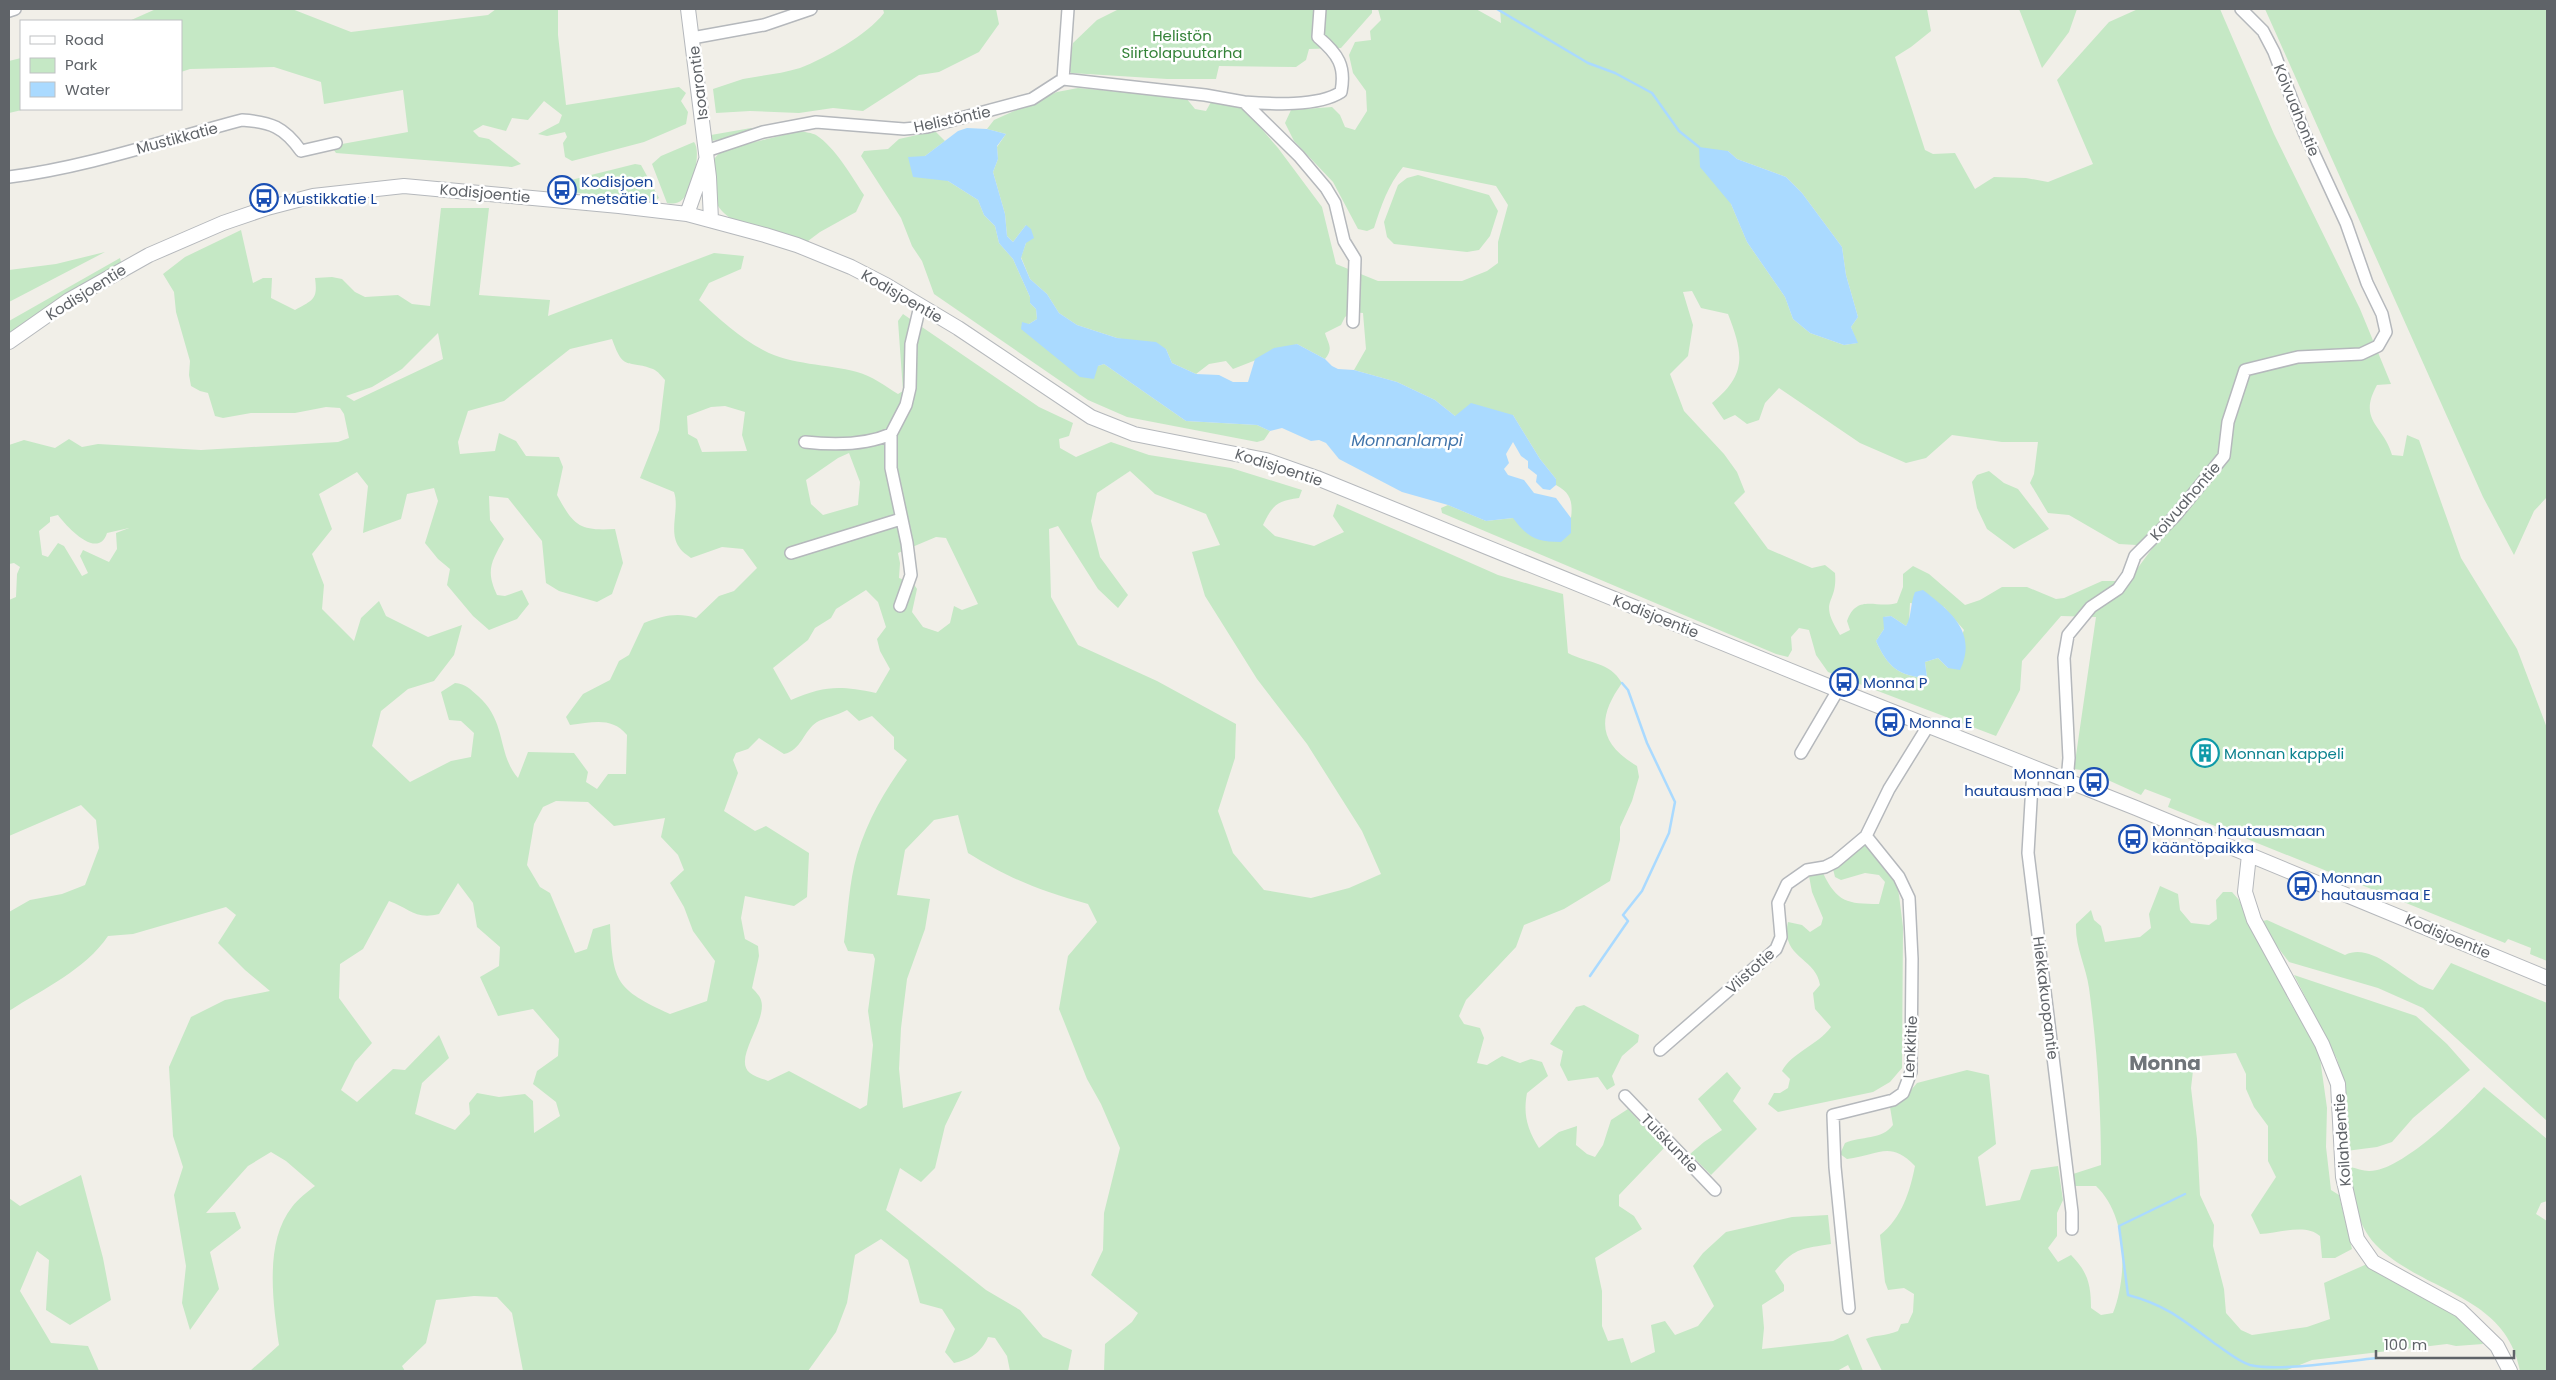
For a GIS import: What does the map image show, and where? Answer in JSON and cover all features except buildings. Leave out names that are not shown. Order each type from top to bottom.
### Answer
[{"type":"street","points":[[9,11],[15,9]]},
{"type":"street","name":"Isoarontie","points":[[688,9],[712,220]]},
{"type":"street","points":[[692,38],[764,25],[812,9]]},
{"type":"street","points":[[1068,9],[1063,79],[1272,104],[1333,97],[1341,92],[1344,76],[1334,50],[1318,37],[1320,9]]},
{"type":"street","name":"Koivuahontie","points":[[2067,781],[2069,758],[2064,658],[2068,635],[2091,607],[2118,589],[2128,575],[2135,556],[2175,516],[2224,456],[2228,422],[2245,370],[2298,357],[2361,354],[2378,346],[2386,332],[2382,314],[2367,283],[2346,223],[2304,132],[2274,52],[2263,30],[2241,9]]},
{"type":"street","name":"Helistöntie","points":[[706,154],[763,132],[816,122],[904,129],[927,127],[1032,99],[1063,79]]},
{"type":"street","points":[[1244,102],[1293,150],[1326,188],[1335,203],[1344,241],[1355,259],[1353,322]]},
{"type":"street","name":"Mustikkatie","points":[[9,177],[42,173],[242,120],[262,122],[279,128],[291,137],[301,151],[336,143]]},
{"type":"street","name":"Isoarontie","points":[[687,214],[706,154]]},
{"type":"street","name":"Kodisjoentie","points":[[9,342],[69,300],[149,255],[223,223],[267,208],[313,196],[404,186],[687,214],[712,220],[773,237],[851,267],[958,328],[1091,417],[1134,434],[1266,460],[2249,854],[2547,978]]},
{"type":"street","points":[[900,606],[910,575],[907,543],[891,468],[891,434],[906,405],[910,388],[911,344],[920,306]]},
{"type":"street","points":[[805,442],[823,444],[878,440],[891,434]]},
{"type":"street","points":[[791,553],[902,519]]},
{"type":"street","points":[[1801,753],[1838,690]]},
{"type":"street","name":"Viistotie","points":[[1660,1050],[1776,949],[1781,937],[1778,903],[1788,884],[1807,870],[1825,867],[1835,862],[1866,836],[1889,789],[1928,726]]},
{"type":"street","name":"Hiekkakuopantie","points":[[2033,767],[2028,853],[2071,1202],[2072,1229]]},
{"type":"street","name":"Lenkkitie","points":[[1849,1308],[1835,1167],[1833,1115],[1894,1100],[1903,1093],[1911,1072],[1912,959],[1909,898],[1899,877],[1866,836]]},
{"type":"street","name":"Koilahdentie","points":[[2249,854],[2245,892],[2254,920],[2322,1044],[2338,1084],[2343,1177],[2357,1239],[2373,1262],[2448,1303],[2466,1315],[2497,1346],[2510,1371]]},
{"type":"street","name":"Tuiskuntie","points":[[1625,1096],[1715,1190]]},
{"type":"green space","points":[[156,9],[292,9],[351,32],[488,15],[496,9],[558,9],[558,35],[566,105],[679,87],[686,93],[681,101],[688,112],[686,124],[644,142],[572,161],[565,157],[563,143],[567,137],[565,132],[547,136],[538,134],[559,123],[562,115],[544,101],[528,120],[512,118],[506,131],[483,125],[473,131],[479,137],[489,139],[521,164],[512,167],[336,153],[331,146],[408,132],[403,90],[324,104],[321,82],[274,67],[190,69],[182,72],[182,20],[131,20]]},
{"type":"green space","points":[[883,9],[996,9],[999,24],[979,52],[939,72],[919,75],[863,111],[833,108],[799,113],[750,111],[716,113],[713,89],[743,79],[786,72],[810,64],[834,52],[857,37],[877,21],[884,13]]},
{"type":"green space","name":"Helistön Siirtolapuutarha","points":[[1119,9],[1372,9],[1372,13],[1341,48],[1309,49],[1306,60],[1296,67],[1219,66],[1216,79],[1167,79],[1071,73],[1068,68],[1073,43],[1097,20]]},
{"type":"green space","points":[[1378,9],[1476,9],[1501,23],[1500,9],[1927,9],[1931,31],[1895,57],[1925,150],[1933,154],[1955,153],[1975,189],[1994,177],[2026,178],[2048,182],[2093,164],[2057,80],[2109,22],[2138,9],[2220,9],[2274,134],[2360,309],[2391,384],[2377,385],[2370,407],[2374,422],[2392,455],[2403,456],[2407,435],[2419,440],[2461,558],[2517,649],[2547,728],[2547,961],[2530,954],[2531,948],[2508,939],[2505,943],[2168,807],[2171,799],[2145,789],[2141,795],[2088,771],[2074,769],[2096,617],[2061,616],[2022,661],[2020,690],[1996,736],[1828,672],[1816,655],[1809,630],[1799,628],[1791,637],[1792,650],[1788,657],[1776,654],[1442,513],[1441,508],[1448,505],[1486,521],[1513,518],[1571,518],[1572,507],[1570,498],[1565,491],[1556,485],[1556,479],[1540,459],[1513,415],[1455,416],[1435,400],[1397,382],[1354,370],[1366,349],[1363,313],[1352,312],[1345,317],[1341,325],[1325,333],[1330,349],[1325,359],[1297,344],[1233,369],[1226,361],[1209,364],[1196,374],[1172,363],[1166,349],[1117,338],[1077,325],[1059,313],[1047,294],[1030,279],[1021,257],[1026,243],[1026,225],[1013,242],[1007,236],[1005,214],[993,172],[998,159],[997,147],[1006,134],[987,129],[994,120],[1057,92],[1078,88],[1186,98],[1195,109],[1206,111],[1211,102],[1242,106],[1278,148],[1322,207],[1336,264],[1378,281],[1462,281],[1487,271],[1498,263],[1498,242],[1508,205],[1496,186],[1403,167],[1389,188],[1374,228],[1367,231],[1358,229],[1333,182],[1294,141],[1285,123],[1291,110],[1332,107],[1340,115],[1345,127],[1355,130],[1367,111],[1366,91],[1353,73],[1349,55],[1355,42],[1371,40],[1370,31],[1381,20]],"holes":[[[1728,151],[1737,159],[1786,177],[1802,193],[1842,247],[1846,275],[1858,317],[1851,327],[1857,343],[1844,345],[1810,333],[1793,319],[1785,297],[1747,242],[1731,204]],[[1692,291],[1701,308],[1728,314],[1737,340],[1739,352],[1737,372],[1724,392],[1712,403],[1724,420],[1735,415],[1747,424],[1759,420],[1765,403],[1779,388],[1860,443],[1906,463],[1926,458],[1952,435],[2002,442],[2038,442],[2034,474],[2030,483],[2048,513],[2069,515],[2119,544],[2154,546],[2128,581],[2102,581],[2064,598],[2056,599],[2027,587],[2002,587],[1980,600],[1965,605],[1929,574],[1913,566],[1903,574],[1903,587],[1897,603],[1868,604],[1856,607],[1851,612],[1847,621],[1850,630],[1840,635],[1833,623],[1829,608],[1834,591],[1835,573],[1825,565],[1812,568],[1768,549],[1734,503],[1745,492],[1737,472],[1724,454],[1684,411],[1670,374],[1688,356],[1693,325],[1683,292]],[[1910,603],[1944,607],[1964,630],[1948,668],[1938,658],[1925,662],[1927,678],[1908,675],[1890,664],[1876,641],[1884,629],[1884,617],[1891,616],[1906,626],[1909,621]]]},
{"type":"green space","points":[[2019,9],[2077,9],[2069,32],[2042,68]]},
{"type":"green space","points":[[2265,9],[2547,9],[2547,497],[2534,511],[2514,555],[2483,497]]},
{"type":"green space","points":[[20,58],[20,110],[22,110],[9,113],[9,61]]},
{"type":"green space","points":[[751,128],[755,130],[754,133],[711,141],[711,135]]},
{"type":"green space","points":[[800,131],[816,135],[830,147],[864,195],[856,212],[820,232],[804,244],[765,233],[737,222],[726,215],[718,206],[713,194],[714,159],[722,150]]},
{"type":"green space","points":[[935,131],[945,141],[925,156],[948,181],[978,200],[984,215],[995,226],[999,243],[1013,259],[1030,297],[1030,303],[1036,309],[1037,319],[1029,324],[1098,366],[1104,364],[1186,421],[1257,425],[1270,431],[1264,440],[1257,442],[1127,417],[1088,400],[934,294],[922,261],[912,246],[901,218],[861,156],[864,151],[888,149],[899,139]]},
{"type":"green space","points":[[694,142],[697,154],[690,188],[681,201],[667,203],[652,164],[661,156]]},
{"type":"green space","points":[[635,164],[641,165],[659,198],[654,201],[588,195],[566,190],[563,182]]},
{"type":"green space","points":[[1418,175],[1489,195],[1498,211],[1490,236],[1479,250],[1467,252],[1394,244],[1387,237],[1384,222],[1398,185],[1407,178]]},
{"type":"green space","points":[[441,208],[489,208],[479,295],[550,300],[548,316],[714,253],[744,256],[741,269],[709,283],[699,300],[737,333],[754,345],[774,355],[785,359],[857,372],[898,394],[903,391],[898,321],[903,314],[1039,407],[1073,423],[1069,436],[1059,439],[1060,448],[1076,457],[1111,442],[1149,455],[1231,468],[1302,490],[1299,498],[1276,505],[1270,513],[1263,525],[1275,536],[1314,546],[1344,532],[1333,516],[1337,504],[1498,575],[1563,594],[1568,653],[1605,667],[1617,676],[1622,683],[1608,708],[1605,719],[1606,729],[1609,739],[1615,748],[1637,766],[1639,777],[1632,801],[1620,827],[1620,840],[1610,881],[1564,909],[1524,925],[1516,947],[1466,1000],[1459,1016],[1464,1024],[1480,1028],[1484,1038],[1477,1063],[1487,1065],[1502,1056],[1520,1063],[1531,1059],[1542,1062],[1548,1076],[1527,1093],[1525,1108],[1531,1134],[1539,1148],[1559,1132],[1577,1126],[1576,1145],[1587,1154],[1595,1157],[1603,1145],[1611,1120],[1628,1109],[1664,1148],[1619,1195],[1619,1206],[1634,1216],[1642,1229],[1595,1258],[1602,1291],[1602,1326],[1608,1341],[1623,1338],[1631,1363],[1655,1352],[1651,1325],[1665,1321],[1675,1335],[1698,1326],[1714,1306],[1693,1266],[1703,1253],[1726,1232],[1792,1217],[1828,1215],[1831,1244],[1800,1250],[1788,1257],[1775,1271],[1784,1285],[1784,1291],[1762,1305],[1764,1328],[1762,1349],[1833,1341],[1848,1334],[1863,1371],[1851,1371],[1848,1365],[1837,1371],[1104,1371],[1105,1344],[1132,1322],[1138,1313],[1091,1275],[1103,1250],[1104,1213],[1120,1148],[1101,1104],[1087,1079],[1059,1009],[1068,956],[1097,922],[1088,904],[1026,883],[968,853],[958,815],[934,820],[905,850],[897,895],[930,899],[925,929],[907,979],[901,1028],[899,1069],[903,1108],[962,1091],[945,1126],[935,1168],[921,1182],[900,1168],[886,1210],[986,1290],[1020,1310],[1043,1337],[1072,1350],[1068,1371],[1010,1371],[1007,1356],[995,1338],[988,1337],[975,1355],[954,1363],[945,1352],[955,1329],[942,1309],[920,1303],[908,1260],[881,1239],[855,1255],[847,1303],[836,1332],[808,1371],[523,1371],[512,1313],[497,1297],[474,1296],[436,1300],[426,1343],[402,1366],[405,1371],[250,1371],[279,1345],[273,1292],[274,1255],[277,1237],[283,1221],[292,1207],[315,1186],[286,1161],[271,1152],[248,1166],[206,1213],[235,1212],[241,1228],[210,1252],[219,1289],[190,1330],[182,1303],[186,1266],[174,1195],[183,1167],[173,1136],[169,1067],[191,1017],[225,1000],[270,991],[245,970],[218,943],[236,915],[226,907],[133,934],[108,936],[99,948],[76,969],[9,1011],[9,912],[30,900],[62,894],[85,885],[99,848],[96,820],[81,805],[9,836],[9,600],[16,597],[17,574],[20,567],[14,563],[9,564],[9,445],[24,440],[55,448],[69,439],[82,447],[98,444],[201,450],[338,442],[349,438],[344,414],[340,408],[326,407],[295,413],[251,413],[223,418],[215,416],[208,393],[191,386],[189,375],[190,361],[176,312],[174,292],[163,274],[185,257],[241,230],[253,283],[263,278],[272,278],[271,298],[295,310],[310,301],[315,295],[315,278],[332,277],[342,279],[355,292],[365,297],[398,295],[412,304],[430,306]],"holes":[[[438,333],[443,359],[354,401],[346,396],[372,387],[402,369]],[[612,339],[616,350],[624,361],[653,369],[665,380],[659,430],[640,478],[674,492],[676,506],[674,534],[680,548],[691,558],[722,547],[743,549],[757,568],[734,591],[719,596],[696,618],[682,615],[670,616],[644,623],[629,655],[619,661],[610,680],[583,694],[566,717],[570,725],[593,722],[608,723],[621,729],[627,735],[626,774],[608,774],[597,789],[586,782],[588,772],[574,753],[528,752],[518,778],[511,769],[507,759],[494,716],[468,687],[455,683],[441,692],[449,720],[461,721],[474,733],[471,757],[451,761],[410,782],[372,746],[381,711],[408,689],[434,681],[454,655],[462,625],[428,637],[386,616],[379,601],[361,618],[354,641],[322,609],[324,585],[312,554],[332,529],[319,494],[357,472],[368,486],[363,533],[401,519],[407,494],[434,488],[438,501],[425,543],[438,559],[450,569],[447,585],[473,616],[489,630],[517,619],[529,604],[522,590],[505,596],[497,595],[493,586],[491,579],[493,560],[504,539],[490,520],[489,496],[508,498],[542,541],[546,583],[559,591],[597,602],[612,594],[623,563],[615,529],[585,527],[573,520],[568,514],[557,495],[563,467],[559,457],[526,456],[516,441],[499,433],[495,451],[460,454],[458,442],[468,411],[504,401],[570,349]],[[725,406],[745,412],[742,435],[747,451],[702,452],[697,439],[688,434],[687,416],[711,407]],[[849,453],[860,482],[858,505],[823,515],[811,504],[806,480],[838,458]],[[1130,471],[1155,494],[1206,514],[1220,545],[1192,552],[1205,596],[1257,679],[1307,744],[1362,831],[1381,874],[1349,888],[1311,898],[1264,890],[1233,853],[1218,811],[1235,758],[1236,724],[1157,681],[1078,645],[1051,597],[1049,529],[1058,526],[1098,589],[1118,608],[1128,595],[1100,557],[1091,521],[1097,493]],[[58,515],[82,539],[97,544],[103,541],[107,533],[129,528],[116,533],[117,549],[109,562],[83,550],[80,556],[88,573],[82,576],[64,546],[58,543],[48,557],[42,555],[39,531],[50,522],[50,517]],[[936,537],[946,538],[978,604],[962,610],[954,606],[950,623],[938,632],[923,627],[912,612],[917,589],[913,583],[899,578],[900,563],[898,553]],[[866,590],[878,602],[886,627],[877,639],[880,651],[890,669],[876,693],[833,688],[824,689],[791,700],[773,668],[808,640],[815,628],[831,618],[836,609]],[[847,710],[859,721],[872,716],[894,737],[894,749],[907,760],[891,782],[866,829],[854,865],[850,887],[844,942],[848,951],[873,954],[875,959],[868,1011],[873,1045],[867,1105],[860,1109],[789,1071],[768,1081],[750,1073],[746,1067],[747,1049],[762,1009],[760,998],[752,988],[759,956],[758,946],[745,939],[741,918],[745,896],[794,906],[807,897],[809,853],[766,826],[755,831],[724,811],[738,773],[733,760],[736,753],[748,749],[759,738],[784,754],[790,752],[817,722]],[[556,801],[588,802],[614,826],[665,818],[661,837],[678,855],[684,870],[670,883],[684,907],[693,931],[715,961],[707,1001],[670,1014],[638,998],[621,982],[616,972],[610,924],[593,929],[587,949],[575,953],[550,893],[540,887],[527,865],[534,824],[543,807]],[[458,883],[473,903],[477,927],[500,947],[499,966],[480,977],[498,1016],[533,1009],[559,1039],[558,1056],[537,1071],[533,1084],[556,1102],[560,1116],[534,1133],[533,1101],[525,1094],[499,1097],[477,1093],[469,1103],[470,1114],[455,1130],[415,1114],[422,1083],[449,1058],[439,1035],[405,1070],[393,1069],[357,1102],[341,1090],[355,1062],[372,1043],[339,998],[340,964],[363,949],[389,901],[412,912],[431,915],[439,914]]]},
{"type":"green space","points":[[105,252],[9,302],[9,270],[56,264]]},
{"type":"green space","points":[[120,258],[121,262],[83,284],[9,334],[9,321]]},
{"type":"green space","points":[[1989,471],[2004,483],[2018,489],[2049,529],[2014,549],[1987,529],[1977,508],[1972,482],[1977,475]]},
{"type":"green space","points":[[1863,843],[1896,881],[1899,895],[1903,927],[1902,1068],[1890,1082],[1873,1092],[1778,1112],[1768,1104],[1774,1093],[1780,1093],[1788,1088],[1790,1079],[1782,1071],[1792,1059],[1819,1039],[1831,1027],[1815,1009],[1813,993],[1820,985],[1812,968],[1789,943],[1787,934],[1788,922],[1802,925],[1810,932],[1821,925],[1823,918],[1812,892],[1809,876],[1823,873],[1838,896],[1851,902],[1879,904],[1885,882],[1879,875],[1865,873],[1841,880],[1835,877],[1833,869]]},
{"type":"green space","points":[[2160,886],[2178,894],[2180,910],[2191,923],[2209,925],[2217,919],[2216,900],[2223,892],[2232,892],[2239,900],[2291,1004],[2319,1051],[2327,1108],[2326,1147],[2331,1190],[2339,1195],[2352,1249],[2335,1258],[2322,1258],[2320,1236],[2314,1232],[2300,1229],[2260,1234],[2251,1215],[2276,1177],[2268,1161],[2268,1126],[2254,1107],[2246,1089],[2246,1074],[2236,1053],[2200,1056],[2194,1062],[2191,1088],[2197,1139],[2200,1195],[2214,1225],[2213,1246],[2224,1289],[2226,1313],[2241,1330],[2252,1335],[2307,1327],[2330,1319],[2324,1283],[2367,1264],[2449,1311],[2476,1333],[2483,1344],[2456,1346],[2447,1344],[2312,1360],[2285,1371],[1882,1371],[1866,1339],[1898,1331],[1901,1324],[1908,1323],[1913,1312],[1914,1294],[1904,1288],[1888,1290],[1885,1282],[1880,1235],[1894,1221],[1904,1204],[1915,1166],[1898,1153],[1891,1151],[1847,1159],[1840,1154],[1845,1143],[1877,1135],[1888,1130],[1893,1125],[1890,1107],[1906,1096],[1917,1083],[1967,1070],[1989,1075],[1996,1144],[1978,1157],[1986,1206],[2020,1200],[2031,1170],[2058,1166],[2063,1200],[2057,1213],[2057,1236],[2048,1248],[2058,1262],[2071,1255],[2077,1261],[2087,1279],[2091,1308],[2101,1315],[2113,1313],[2118,1298],[2122,1264],[2122,1246],[2114,1213],[2106,1198],[2096,1186],[2073,1186],[2073,1174],[2101,1165],[2094,1032],[2088,980],[2077,941],[2076,924],[2091,910],[2094,920],[2101,926],[2105,942],[2140,937],[2151,928],[2149,914]]},
{"type":"green space","points":[[2267,920],[2345,955],[2354,952],[2373,955],[2419,985],[2433,990],[2451,963],[2547,1003],[2547,1121],[2423,1008],[2378,988],[2289,962],[2276,945],[2263,921]]},
{"type":"green space","points":[[2294,975],[2416,1016],[2447,1044],[2470,1070],[2413,1118],[2392,1142],[2377,1147],[2346,1151],[2345,1087],[2337,1059]]},
{"type":"green space","points":[[1584,1005],[1639,1035],[1638,1042],[1622,1056],[1612,1076],[1615,1085],[1607,1090],[1598,1077],[1568,1081],[1560,1065],[1563,1051],[1550,1044],[1576,1007]]},
{"type":"green space","points":[[1727,1072],[1741,1088],[1733,1101],[1757,1129],[1711,1175],[1690,1154],[1722,1130],[1698,1099]]},
{"type":"green space","points":[[2484,1087],[2547,1139],[2547,1201],[2541,1203],[2536,1214],[2547,1221],[2547,1371],[2520,1371],[2512,1345],[2498,1325],[2460,1297],[2395,1261],[2369,1237],[2356,1208],[2350,1167],[2369,1171],[2382,1169],[2398,1162],[2431,1138]]},
{"type":"green space","points":[[81,1175],[103,1258],[111,1300],[70,1325],[46,1310],[49,1260],[37,1251],[20,1291],[51,1343],[88,1346],[99,1371],[9,1371],[9,1198],[20,1206]]},
{"type":"water","name":"Monnanlampi","points":[[967,128],[987,129],[1006,134],[997,146],[998,159],[993,172],[1005,214],[1007,236],[1013,242],[1026,225],[1031,229],[1034,238],[1026,243],[1021,258],[1030,279],[1047,294],[1059,313],[1077,325],[1117,338],[1156,342],[1166,349],[1172,363],[1196,374],[1219,375],[1233,382],[1248,382],[1255,359],[1274,348],[1297,344],[1325,359],[1338,369],[1354,370],[1397,382],[1435,400],[1455,416],[1471,403],[1513,415],[1540,459],[1556,479],[1556,485],[1550,490],[1543,489],[1536,482],[1537,475],[1528,468],[1528,461],[1521,456],[1513,442],[1506,454],[1509,463],[1504,469],[1508,475],[1524,480],[1534,493],[1556,498],[1571,518],[1571,533],[1561,542],[1539,540],[1523,530],[1513,518],[1486,521],[1448,505],[1402,492],[1339,459],[1326,443],[1319,440],[1311,441],[1282,428],[1270,431],[1257,425],[1186,421],[1104,364],[1098,366],[1094,379],[1080,377],[1021,329],[1022,322],[1029,324],[1037,319],[1036,309],[1030,303],[1030,297],[1013,259],[999,243],[995,226],[984,215],[978,200],[948,181],[913,177],[908,157],[925,156],[958,131]]},
{"type":"water","points":[[1699,147],[1728,151],[1737,159],[1786,177],[1802,193],[1842,247],[1846,275],[1858,317],[1851,327],[1858,343],[1844,345],[1810,333],[1793,319],[1785,297],[1747,242],[1731,204],[1700,167]]},
{"type":"water","points":[[1923,590],[1943,606],[1958,624],[1963,634],[1966,644],[1965,657],[1960,670],[1948,668],[1938,658],[1925,662],[1927,678],[1908,675],[1890,664],[1880,650],[1876,641],[1884,629],[1883,617],[1891,616],[1906,626],[1915,592]]},
{"type":"waterway","points":[[1497,9],[1588,63],[1615,73],[1652,93],[1679,131],[1699,147]]},
{"type":"waterway","points":[[1590,976],[1628,921],[1623,915],[1642,891],[1669,833],[1675,802],[1647,743],[1628,690],[1622,683]]},
{"type":"waterway","points":[[2185,1194],[2119,1226],[2128,1295],[2153,1303],[2174,1314],[2231,1355],[2250,1365],[2294,1367],[2377,1358]]},
{"type":"place","name":"Kodisjoen metsätie L","points":[[562,190]]},
{"type":"place","name":"Mustikkatie L","points":[[264,198]]},
{"type":"place","name":"Monna P","points":[[1844,682]]},
{"type":"place","name":"Monna E","points":[[1890,722]]},
{"type":"place","name":"Monnan kappeli","points":[[2205,753]]},
{"type":"place","name":"Monnan hautausmaa P","points":[[2094,782]]},
{"type":"place","name":"Monnan hautausmaan kääntöpaikka","points":[[2133,839]]},
{"type":"place","name":"Monnan hautausmaa E","points":[[2302,886]]},
{"type":"district","name":"Monna","points":[[2165,1063]]}]
